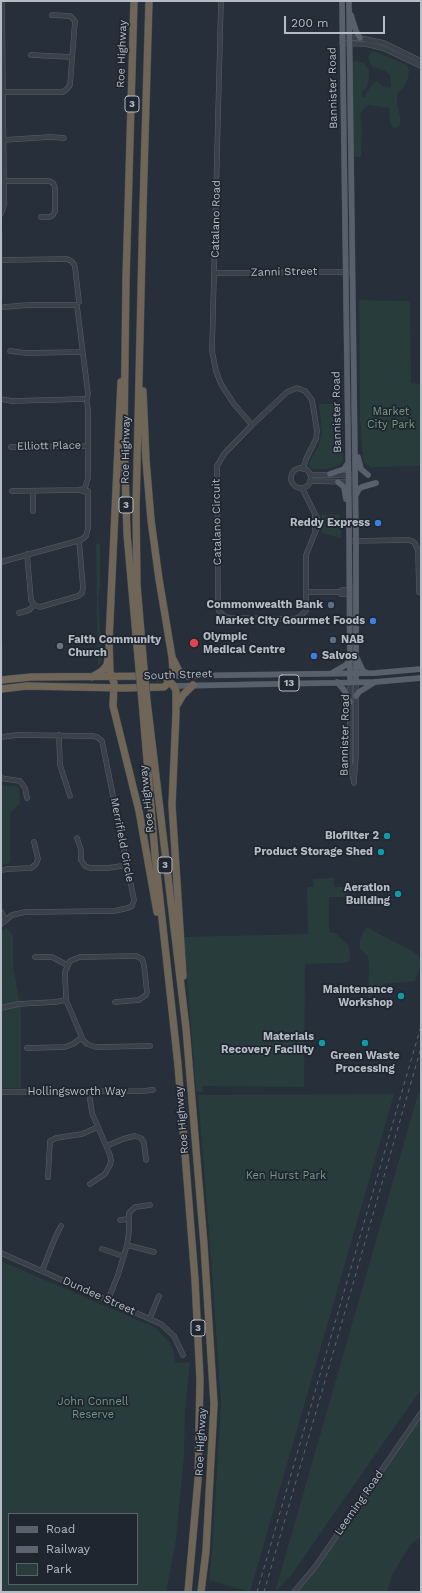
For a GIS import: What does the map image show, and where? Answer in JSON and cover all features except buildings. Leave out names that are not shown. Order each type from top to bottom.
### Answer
[{"type":"highway","name":"Roe Highway","points":[[134,1],[125,340],[125,481],[127,534],[142,669]]},
{"type":"highway","name":"Roe Highway","points":[[150,1],[136,515],[137,585],[155,854],[186,1154],[195,1280],[200,1379],[198,1486],[188,1592]]},
{"type":"highway","points":[[113,706],[113,682],[109,655],[112,552],[119,395],[125,340]]},
{"type":"highway","points":[[140,352],[151,520],[158,579],[172,657],[170,680],[176,691],[172,805],[186,1028]]},
{"type":"highway","points":[[92,677],[106,665],[109,655]]},
{"type":"highway","points":[[172,657],[179,671],[188,676]]},
{"type":"highway","name":"South Street","points":[[1,680],[31,677],[92,677],[113,682],[122,688],[164,686],[170,680]]},
{"type":"highway","name":"South Street","points":[[1,689],[27,686],[100,688],[122,677],[170,680]]},
{"type":"highway","points":[[176,713],[180,699],[193,685]]},
{"type":"highway","points":[[100,688],[107,694],[113,706],[139,811],[168,969]]},
{"type":"highway","name":"Roe Highway","points":[[144,701],[186,1028],[204,1245],[214,1404],[206,1550],[201,1592]]},
{"type":"main road","name":"Bannister Road","points":[[342,1],[346,41],[355,450],[356,597],[355,654],[352,674]]},
{"type":"main road","name":"Bannister Road","points":[[349,1],[346,41],[345,272],[349,482],[349,660],[353,682]]},
{"type":"main road","points":[[349,9],[356,31],[360,38]]},
{"type":"main road","points":[[355,450],[358,454],[361,469],[368,475]]},
{"type":"main road","points":[[330,474],[344,468],[348,463]]},
{"type":"main road","points":[[338,482],[344,487],[346,504],[349,506]]},
{"type":"main road","points":[[355,498],[360,488],[376,483]]},
{"type":"main road","points":[[355,654],[363,671],[369,674]]},
{"type":"main road","points":[[330,674],[346,665],[349,660]]},
{"type":"main road","name":"13","points":[[352,674],[369,674],[421,669]]},
{"type":"main road","name":"South Street","points":[[170,680],[188,676],[352,674]]},
{"type":"main road","name":"13","points":[[353,682],[375,682],[421,678]]},
{"type":"main road","name":"South Street","points":[[170,680],[193,685],[353,682]]},
{"type":"main road","points":[[337,682],[344,690],[350,702]]},
{"type":"main road","points":[[356,696],[359,692],[375,682]]},
{"type":"street","points":[[1,214],[4,204],[2,1]]},
{"type":"street","name":"Catalano Road","points":[[221,1],[212,351],[216,371],[222,384],[234,404],[252,425]]},
{"type":"street","points":[[3,92],[63,92],[70,85],[75,21],[70,16],[52,15]]},
{"type":"street","points":[[346,41],[360,38],[384,43],[418,61],[421,66]]},
{"type":"street","points":[[346,41],[383,48],[418,61]]},
{"type":"street","points":[[31,56],[72,57]]},
{"type":"street","points":[[4,140],[50,137],[64,138]]},
{"type":"street","points":[[4,181],[49,181],[53,183],[55,187],[55,211],[50,217],[41,216]]},
{"type":"street","points":[[1,260],[67,259],[74,264],[77,290],[76,304],[82,352],[87,415],[88,478],[86,490],[88,501],[88,532],[86,536],[79,540],[1,562]]},
{"type":"street","name":"Zanni Street","points":[[215,273],[352,272]]},
{"type":"street","points":[[4,307],[76,304]]},
{"type":"street","points":[[10,351],[26,353],[82,352]]},
{"type":"street","name":"Catalano Circuit","points":[[297,388],[301,389],[307,392],[312,400],[317,431],[316,439],[303,468],[300,468],[294,472],[292,478],[296,486],[302,488],[318,523],[306,555],[306,611],[300,617],[231,618],[225,617],[219,611],[217,466],[224,454],[252,425],[287,392],[297,388]]},
{"type":"street","points":[[1,399],[12,401],[85,400]]},
{"type":"street","name":"Elliott Place","points":[[11,447],[87,446]]},
{"type":"street","points":[[302,488],[307,486],[310,481],[308,471],[303,468]]},
{"type":"street","points":[[310,475],[355,475]]},
{"type":"street","points":[[310,481],[355,483]]},
{"type":"street","points":[[12,491],[86,490]]},
{"type":"street","points":[[33,491],[34,511]]},
{"type":"street","points":[[27,554],[31,600],[34,605],[40,607],[78,596],[82,593],[83,588],[79,540]]},
{"type":"street","points":[[349,540],[409,540],[414,542],[418,550],[419,592]]},
{"type":"street","points":[[306,592],[340,592],[341,594],[346,594],[350,592],[356,584]]},
{"type":"street","points":[[350,592],[356,597]]},
{"type":"street","points":[[19,613],[29,610],[34,605]]},
{"type":"street","name":"Bannister Road","points":[[353,682],[356,696],[356,755],[354,783],[350,763],[350,702],[353,682]]},
{"type":"street","name":"Merrifield Circle","points":[[1,737],[18,735],[92,736],[97,737],[102,741],[134,900],[132,906],[114,911],[25,912],[12,915],[1,924]]},
{"type":"street","points":[[59,735],[60,765],[70,796]]},
{"type":"street","points":[[1,778],[20,781],[25,788],[27,798]]},
{"type":"street","points":[[77,838],[81,850],[81,860],[85,866],[90,868],[108,868],[128,865]]},
{"type":"street","points":[[1,870],[31,868],[36,864],[38,858],[34,842]]},
{"type":"street","points":[[1,912],[6,920]]},
{"type":"street","points":[[114,1002],[139,1000],[146,996],[144,965],[142,959],[136,956],[80,957],[75,958],[67,964],[65,972],[66,1000],[81,1038],[87,1044],[96,1047],[150,1046]]},
{"type":"street","points":[[35,957],[52,957],[67,964]]},
{"type":"street","points":[[1,1008],[18,1004],[66,1000]]},
{"type":"street","points":[[27,1048],[65,1047],[73,1044],[81,1038]]},
{"type":"street","name":"Hollingsworth Way","points":[[1,1092],[154,1090]]},
{"type":"street","points":[[89,1092],[90,1106],[111,1161],[108,1170],[102,1177],[90,1184]]},
{"type":"street","points":[[48,1176],[50,1141],[56,1138],[82,1134],[98,1127]]},
{"type":"street","points":[[106,1146],[126,1138],[135,1136],[141,1138],[144,1143],[146,1160]]},
{"type":"street","points":[[108,1300],[118,1275],[127,1245],[129,1213],[135,1207],[150,1205]]},
{"type":"street","points":[[120,1220],[128,1219]]},
{"type":"street","points":[[42,1271],[61,1226]]},
{"type":"street","points":[[127,1245],[154,1252]]},
{"type":"street","points":[[102,1249],[123,1256]]},
{"type":"street","name":"Dundee Street","points":[[1,1253],[150,1318],[165,1326],[171,1332],[183,1355]]},
{"type":"street","points":[[150,1318],[159,1296]]},
{"type":"street","name":"Leeming Road","points":[[294,1592],[315,1567],[421,1413]]},
{"type":"green space","points":[[371,52],[376,52],[407,65],[409,71],[408,78],[404,87],[397,94],[400,125],[397,128],[392,127],[389,119],[390,108],[369,105],[365,107],[360,114],[362,124],[361,157],[354,157],[352,62],[356,61],[364,63],[369,70],[369,80],[367,86],[362,92],[362,97],[365,98],[366,93],[373,83],[377,81],[383,87],[390,88],[391,86],[390,75],[386,71],[373,67],[370,63],[368,57]]},
{"type":"green space","points":[[1,231],[3,232],[3,298],[1,300]]},
{"type":"green space","name":"Market City Park","points":[[359,300],[410,301],[411,383],[421,384],[421,466],[371,467],[366,465],[363,461],[360,420]]},
{"type":"green space","points":[[319,404],[339,404],[342,411],[343,461],[338,466],[327,469],[314,469],[309,466],[309,463],[319,445],[322,432]]},
{"type":"green space","points":[[339,514],[341,521],[341,538],[322,533],[322,515]]},
{"type":"green space","points":[[100,543],[100,587],[98,598],[102,660],[98,666],[96,544]]},
{"type":"green space","points":[[1,642],[3,642],[3,675],[1,674]]},
{"type":"green space","points":[[1,785],[19,787],[20,804],[10,813],[10,863],[1,865]]},
{"type":"green space","points":[[334,878],[334,887],[348,887],[348,897],[329,897],[329,932],[336,933],[349,946],[350,959],[349,962],[342,963],[305,964],[304,1087],[203,1086],[203,1092],[196,1092],[184,937],[308,934],[307,887],[314,887],[313,879]]},
{"type":"green space","points":[[366,927],[412,951],[421,959],[415,981],[384,984],[368,999],[369,961],[367,955],[360,949],[360,939]]},
{"type":"green space","points":[[6,928],[13,935],[13,965],[21,1012],[21,1088],[1,1088],[1,931]]},
{"type":"green space","name":"Ken Hurst Park","points":[[394,1094],[250,1592],[209,1580],[221,1404],[198,1095]]},
{"type":"green space","points":[[418,1094],[421,1094],[421,1389],[292,1574],[275,1592]]},
{"type":"green space","name":"John Connell Reserve","points":[[1,1261],[156,1328],[169,1342],[173,1349],[175,1363],[190,1362],[185,1412],[184,1456],[176,1540],[166,1592],[1,1592]]},
{"type":"green space","points":[[421,1418],[421,1537],[411,1544],[392,1575],[387,1592],[298,1592]]},
{"type":"railway","points":[[257,1592],[421,1026]]},
{"type":"railway","points":[[264,1592],[421,1048]]},
{"type":"place","name":"Reddy Express","points":[[378,523]]},
{"type":"place","name":"Commonwealth Bank","points":[[331,605]]},
{"type":"place","name":"Market City Gourmet Foods","points":[[373,621]]},
{"type":"place","name":"NAB","points":[[333,640]]},
{"type":"place","name":"Olympic Medical Centre","points":[[194,643]]},
{"type":"place","name":"Faith Community Church","points":[[60,646]]},
{"type":"place","name":"Salvos","points":[[314,656]]},
{"type":"place","name":"Biofilter 2","points":[[387,836]]},
{"type":"place","name":"Product Storage Shed","points":[[381,852]]},
{"type":"place","name":"Aeration Building","points":[[398,894]]},
{"type":"place","name":"Maintenance Workshop","points":[[401,996]]},
{"type":"place","name":"Materials Recovery Facility","points":[[322,1043]]},
{"type":"place","name":"Green Waste Processing","points":[[365,1043]]}]
